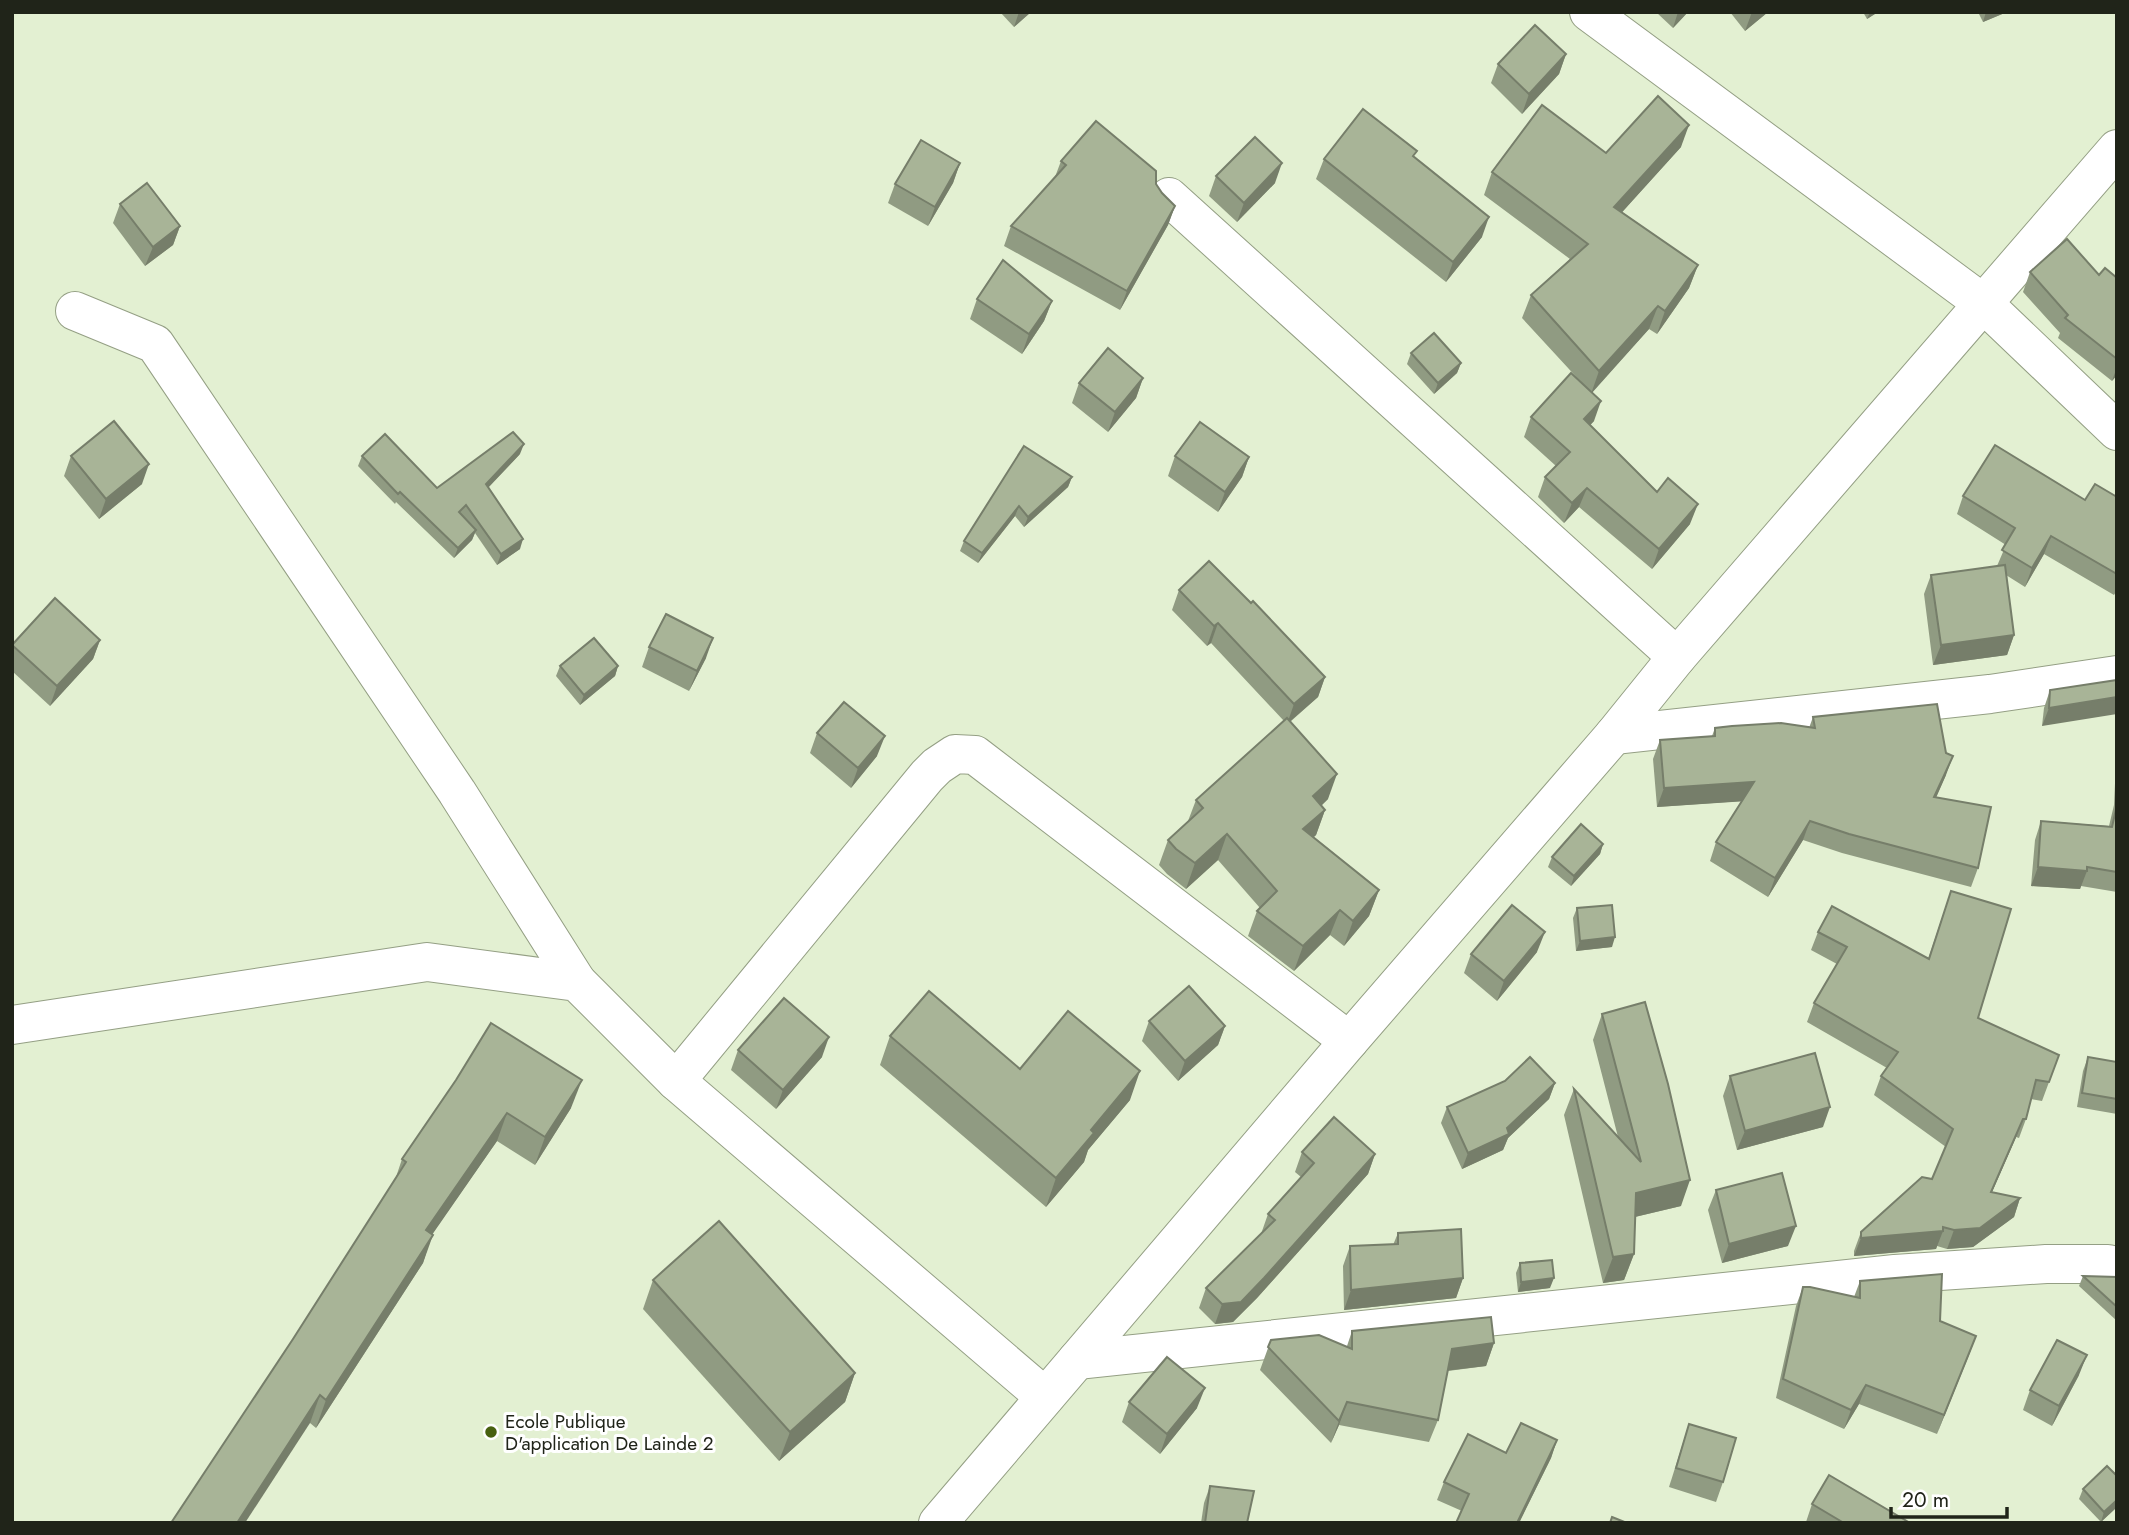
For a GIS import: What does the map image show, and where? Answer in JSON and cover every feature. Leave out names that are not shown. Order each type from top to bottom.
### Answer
[{"type":"street","points":[[1589,12],[1984,304],[2117,431]]},
{"type":"street","points":[[938,1523],[1614,735],[1677,657],[2117,149]]},
{"type":"street","points":[[1169,197],[1677,657]]},
{"type":"street","points":[[75,311],[155,344],[457,792],[577,982],[676,1081],[1045,1397]]},
{"type":"street","points":[[1614,735],[1990,694],[2117,674]]},
{"type":"street","points":[[676,1081],[927,776],[955,754],[975,755],[1349,1041]]},
{"type":"street","points":[[12,1025],[427,962],[577,982]]},
{"type":"street","points":[[1077,1360],[1895,1273],[2046,1264],[2117,1266]]},
{"type":"building","points":[[1535,25],[1566,54],[1529,94],[1498,64]]},
{"type":"building","points":[[1658,96],[1689,125],[1614,207],[1698,265],[1665,311],[1658,306],[1599,371],[1531,295],[1588,244],[1492,172],[1542,105],[1606,153]]},
{"type":"building","points":[[1363,109],[1417,151],[1413,156],[1489,217],[1453,262],[1324,159]]},
{"type":"building","points":[[1096,121],[1156,171],[1156,184],[1175,206],[1127,291],[1011,226],[1066,165],[1061,161]]},
{"type":"building","points":[[1255,137],[1282,163],[1244,203],[1216,176]]},
{"type":"building","points":[[921,140],[960,163],[935,207],[895,184]]},
{"type":"building","points":[[147,183],[180,226],[153,247],[120,204]]},
{"type":"building","points":[[2067,239],[2099,275],[2105,268],[2117,278],[2117,359],[2065,318],[2068,315],[2030,272]]},
{"type":"building","points":[[1003,260],[1052,301],[1029,334],[977,299]]},
{"type":"building","points":[[1434,333],[1461,363],[1438,383],[1411,353]]},
{"type":"building","points":[[1108,348],[1143,378],[1115,412],[1079,383]]},
{"type":"building","points":[[1571,373],[1601,401],[1584,419],[1657,492],[1668,478],[1698,504],[1659,549],[1587,488],[1572,503],[1545,477],[1570,452],[1531,417]]},
{"type":"building","points":[[114,421],[149,464],[106,499],[71,456]]},
{"type":"building","points":[[1200,422],[1249,457],[1225,492],[1175,456]]},
{"type":"building","points":[[513,432],[524,444],[486,484],[523,539],[501,554],[466,505],[459,512],[476,530],[458,548],[400,492],[398,494],[362,456],[385,434],[437,488]]},
{"type":"building","points":[[1995,445],[2085,500],[2095,484],[2117,497],[2117,574],[2051,536],[2032,568],[2002,550],[2015,528],[1963,496]]},
{"type":"building","points":[[1024,446],[1072,477],[1028,517],[1019,506],[982,553],[964,541]]},
{"type":"building","points":[[1209,561],[1251,603],[1253,601],[1325,677],[1294,704],[1218,623],[1214,626],[1179,590]]},
{"type":"building","points":[[2005,565],[2014,635],[1941,645],[1931,575]]},
{"type":"building","points":[[55,598],[100,640],[57,686],[12,645]]},
{"type":"building","points":[[666,614],[713,638],[697,671],[649,647]]},
{"type":"building","points":[[594,638],[618,666],[584,695],[560,666]]},
{"type":"building","points":[[2117,680],[2117,697],[2049,708],[2050,690]]},
{"type":"building","points":[[844,702],[885,736],[858,768],[817,733]]},
{"type":"building","points":[[1937,704],[1946,753],[1953,756],[1934,797],[1991,807],[1978,868],[1810,821],[1775,878],[1716,842],[1754,782],[1664,788],[1660,740],[1715,736],[1715,728],[1732,726],[1781,723],[1815,728],[1813,717]]},
{"type":"building","points":[[1287,718],[1337,774],[1313,796],[1325,810],[1303,829],[1379,890],[1353,921],[1340,910],[1303,946],[1257,911],[1277,891],[1227,834],[1195,863],[1168,840],[1203,808],[1196,800]]},
{"type":"building","points":[[2117,805],[2117,872],[2087,867],[2087,871],[2038,867],[2041,821],[2112,827]]},
{"type":"building","points":[[1581,824],[1603,844],[1574,876],[1552,857]]},
{"type":"building","points":[[1951,891],[2011,909],[1978,1018],[2059,1055],[2049,1082],[2036,1080],[2026,1119],[2023,1119],[1991,1192],[2020,1198],[1980,1228],[1954,1230],[1943,1227],[1943,1231],[1861,1238],[1861,1232],[1922,1177],[1932,1179],[1953,1129],[1881,1076],[1898,1052],[1814,1003],[1847,947],[1818,932],[1832,906],[1929,959]]},
{"type":"building","points":[[1512,905],[1545,932],[1504,981],[1471,954]]},
{"type":"building","points":[[1612,905],[1615,937],[1580,941],[1577,908]]},
{"type":"building","points":[[1189,986],[1225,1026],[1185,1061],[1149,1021]]},
{"type":"building","points":[[929,991],[1020,1069],[1068,1011],[1140,1071],[1091,1130],[1094,1133],[1056,1178],[890,1036]]},
{"type":"building","points":[[784,998],[829,1037],[783,1090],[738,1050]]},
{"type":"building","points":[[1645,1002],[1668,1084],[1690,1180],[1636,1193],[1634,1254],[1613,1257],[1574,1089],[1641,1162],[1602,1014]]},
{"type":"building","points":[[491,1023],[582,1080],[545,1137],[507,1113],[426,1230],[433,1235],[326,1400],[320,1395],[237,1523],[171,1523],[293,1339],[406,1162],[402,1159]]},
{"type":"building","points":[[1815,1053],[1830,1107],[1745,1131],[1730,1076]]},
{"type":"building","points":[[1530,1057],[1555,1083],[1507,1128],[1509,1134],[1468,1153],[1447,1107],[1505,1081]]},
{"type":"building","points":[[2088,1057],[2117,1062],[2117,1099],[2082,1093]]},
{"type":"building","points":[[1334,1117],[1375,1154],[1241,1302],[1222,1304],[1206,1288],[1275,1220],[1268,1214],[1314,1163],[1302,1152]]},
{"type":"building","points":[[1782,1173],[1796,1226],[1729,1244],[1716,1190]]},
{"type":"building","points":[[719,1221],[855,1373],[790,1432],[653,1280]]},
{"type":"building","points":[[1461,1229],[1463,1278],[1351,1290],[1350,1246],[1398,1244],[1398,1233]]},
{"type":"building","points":[[1552,1260],[1554,1278],[1521,1282],[1520,1263]]},
{"type":"building","points":[[1942,1274],[1940,1321],[1976,1336],[1944,1415],[1866,1385],[1851,1410],[1783,1379],[1803,1287],[1860,1298],[1860,1281]]},
{"type":"building","points":[[2083,1276],[2117,1277],[2117,1307]]},
{"type":"building","points":[[1491,1317],[1494,1343],[1452,1349],[1438,1420],[1347,1402],[1339,1421],[1268,1347],[1271,1340],[1319,1335],[1352,1349],[1352,1331]]},
{"type":"building","points":[[2057,1340],[2087,1355],[2059,1406],[2030,1390]]},
{"type":"building","points":[[1167,1357],[1205,1388],[1167,1434],[1129,1402]]},
{"type":"building","points":[[1521,1423],[1557,1440],[1517,1523],[1456,1523],[1469,1494],[1444,1482],[1468,1434],[1506,1453]]},
{"type":"building","points":[[1689,1424],[1736,1438],[1723,1482],[1676,1468]]},
{"type":"building","points":[[2107,1466],[2117,1476],[2117,1500],[2104,1512],[2083,1489]]},
{"type":"building","points":[[1829,1475],[1910,1523],[1844,1523],[1812,1504]]},
{"type":"building","points":[[1210,1486],[1254,1491],[1247,1523],[1205,1523]]},
{"type":"building","points":[[1612,1517],[1627,1523],[1610,1523]]},
{"type":"place","name":"Ecole Publique D'application De Lainde 2","points":[[491,1432]]}]
